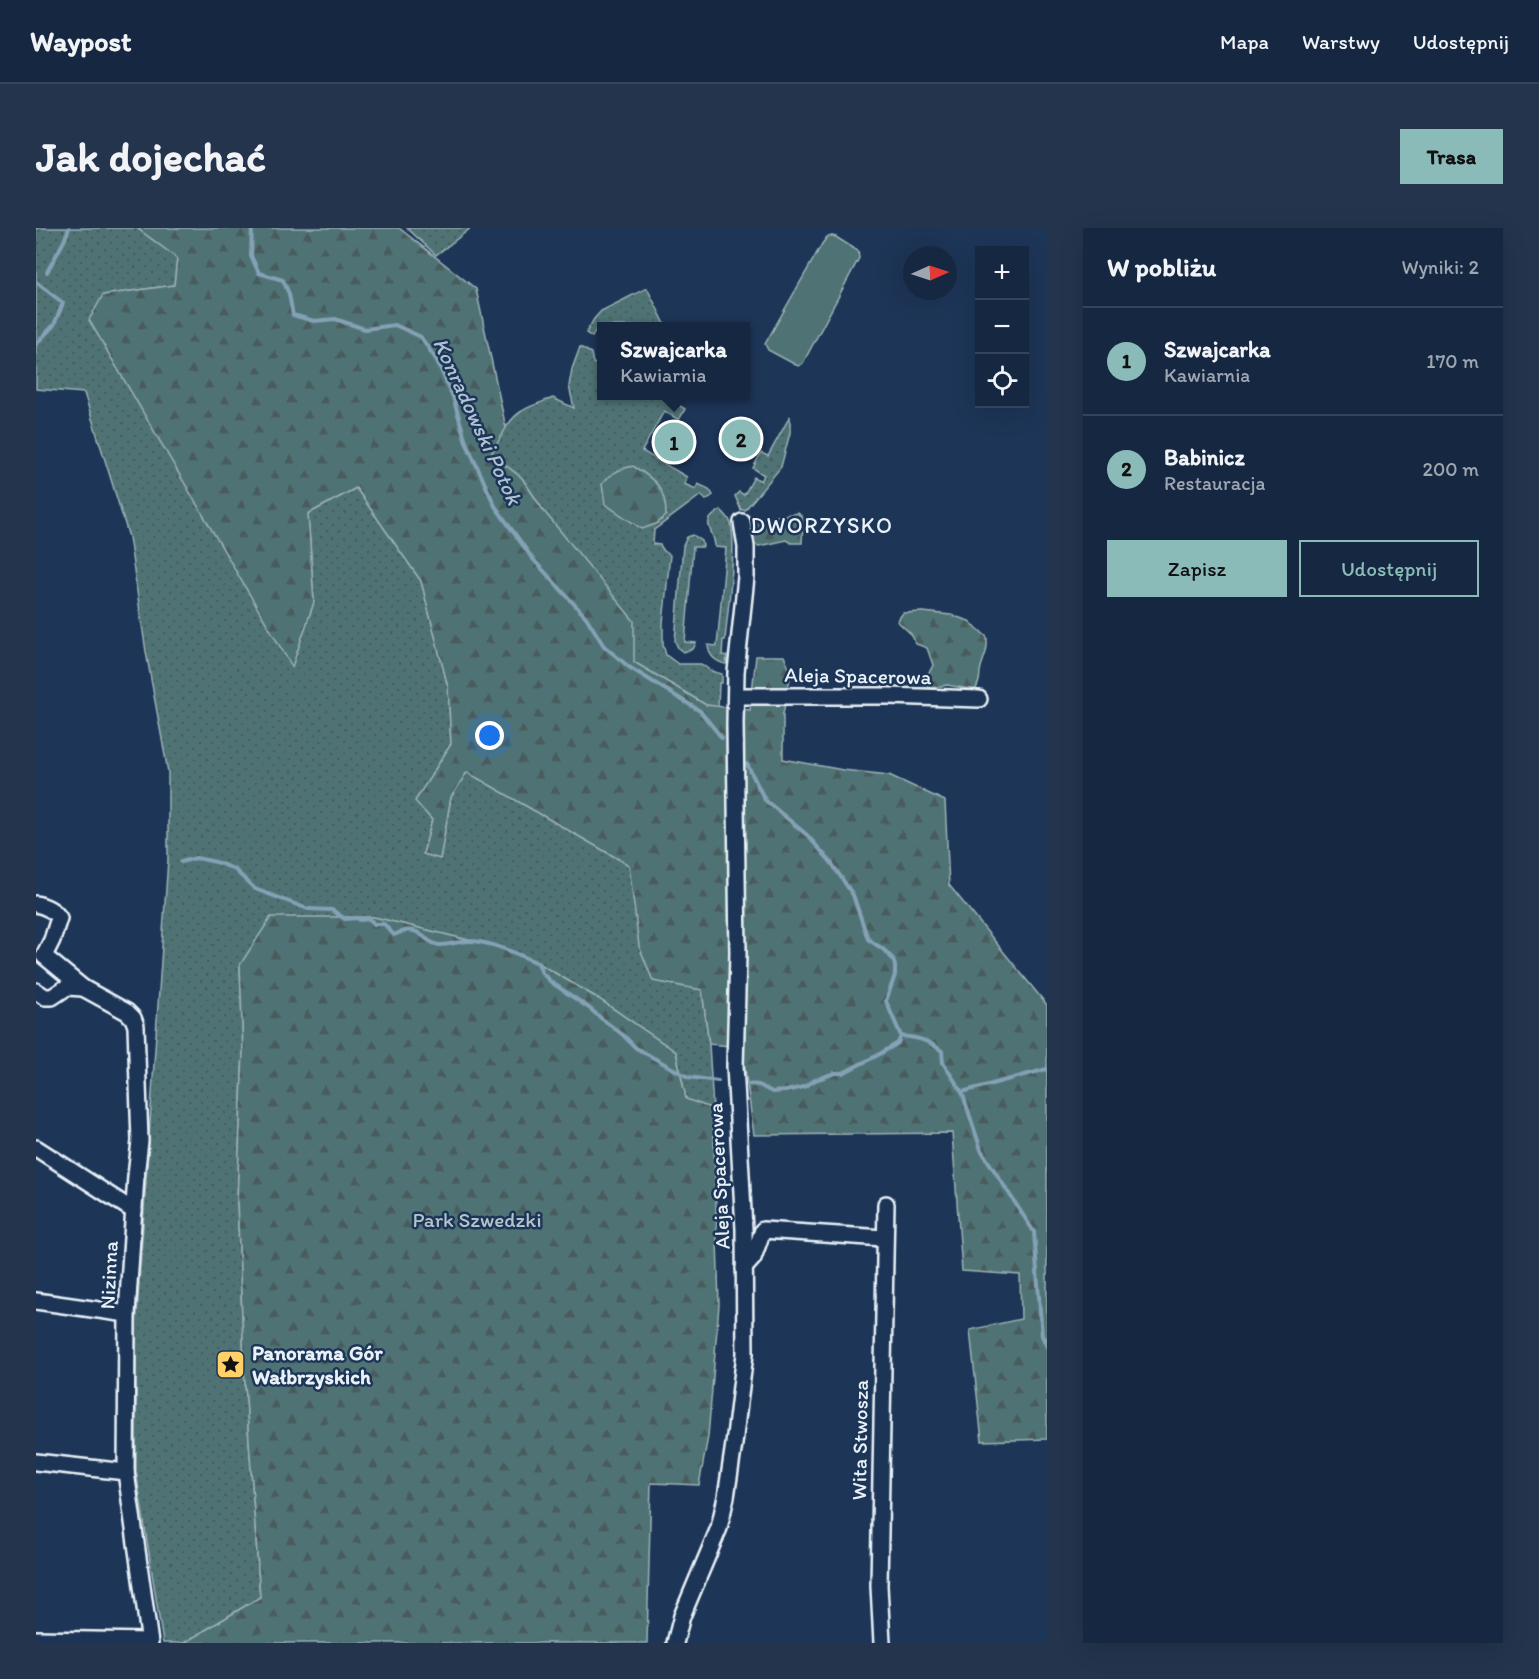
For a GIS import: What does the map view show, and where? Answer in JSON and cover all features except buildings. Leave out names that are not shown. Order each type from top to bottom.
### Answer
[{"type":"street","name":"Aleja Spacerowa","points":[[675,1643],[682,1616],[719,1528],[726,1497],[745,1354],[743,1218],[735,1066],[738,954],[736,672],[746,577],[746,547],[742,522]]},
{"type":"street","name":"Aleja Spacerowa","points":[[736,696],[889,696],[979,699]]},
{"type":"street","name":"Nizinna","points":[[36,904],[48,908],[59,918],[44,956],[83,988],[128,1012],[135,1026],[140,1141],[127,1314],[126,1472],[150,1642]]},
{"type":"street","points":[[36,991],[45,997],[52,998],[67,987],[83,988]]},
{"type":"street","points":[[36,1148],[134,1211]]},
{"type":"street","name":"Wita Stwosza","points":[[882,1643],[879,1586],[886,1204]]},
{"type":"street","points":[[743,1218],[763,1230],[884,1238]]},
{"type":"street","points":[[744,1268],[753,1258],[763,1230]]},
{"type":"street","points":[[36,1300],[127,1314]]},
{"type":"street","points":[[36,1462],[126,1472]]},
{"type":"street","points":[[36,1639],[150,1642]]},
{"type":"green space","points":[[36,228],[137,228],[177,258],[174,285],[103,295],[292,666],[314,602],[308,514],[356,488],[421,581],[448,687],[451,744],[416,800],[432,820],[423,854],[440,858],[451,797],[467,772],[629,865],[640,946],[702,990],[709,1044],[713,1109],[686,1099],[676,1052],[599,999],[538,963],[501,948],[374,917],[240,965],[243,1051],[237,1201],[245,1384],[260,1597],[184,1643],[163,1643],[136,1471],[136,1327],[168,859],[168,772],[146,652],[129,537],[84,393],[36,389]]},
{"type":"green space","points":[[137,228],[399,228],[476,289],[506,428],[491,454],[522,478],[543,510],[634,621],[634,662],[706,705],[750,710],[756,656],[784,656],[791,673],[783,714],[783,759],[843,770],[889,775],[945,801],[949,885],[1047,1005],[1047,1439],[982,1441],[970,1330],[1021,1319],[1020,1275],[962,1271],[952,1133],[754,1135],[742,1047],[709,1044],[702,990],[653,981],[639,946],[629,865],[467,772],[451,797],[440,859],[423,854],[432,820],[415,801],[451,744],[448,687],[421,581],[356,488],[308,514],[314,602],[292,667],[89,320],[103,295],[174,285],[177,258]]},
{"type":"green space","points":[[407,228],[471,228],[436,255]]},
{"type":"green space","points":[[832,236],[858,251],[859,258],[803,363],[799,366],[768,350],[765,344],[822,244],[827,237]]},
{"type":"green space","points":[[647,288],[664,322],[597,322],[597,330],[592,337],[586,333],[601,311]]},
{"type":"green space","points":[[580,347],[591,353],[593,363],[597,365],[597,400],[671,400],[685,409],[679,420],[664,411],[642,451],[687,477],[684,484],[696,489],[698,484],[709,489],[713,495],[706,500],[701,495],[654,530],[653,544],[660,545],[670,555],[663,645],[666,655],[678,664],[701,664],[711,671],[722,674],[722,683],[719,683],[718,707],[706,705],[634,662],[522,478],[491,454],[508,425],[517,415],[533,405],[553,398],[574,408],[569,386]]},
{"type":"green space","points":[[790,416],[790,433],[781,467],[745,510],[741,510],[735,496],[739,492],[744,495],[754,477],[761,481],[764,475],[753,468],[761,453],[768,456]]},
{"type":"green space","points":[[633,466],[654,481],[662,492],[666,506],[666,516],[656,524],[642,529],[605,504],[602,484],[616,472]]},
{"type":"green space","points":[[721,510],[730,521],[733,544],[730,596],[722,655],[727,656],[726,664],[713,658],[708,645],[717,646],[726,548],[715,547],[709,523],[710,519]]},
{"type":"green space","points":[[798,513],[803,518],[802,543],[791,543],[786,540],[759,546],[752,544],[752,530],[757,519]]},
{"type":"green space","points":[[693,535],[702,541],[703,547],[693,547],[685,642],[696,643],[693,649],[683,652],[675,641],[683,546],[687,537]]},
{"type":"green space","points":[[923,612],[951,615],[969,621],[987,637],[987,649],[975,690],[947,685],[931,688],[924,685],[925,676],[933,665],[927,648],[916,644],[911,634],[897,621],[903,613]]},
{"type":"green space","name":"Park Szwedzki","points":[[271,917],[374,917],[501,948],[538,963],[599,999],[676,1052],[686,1099],[713,1109],[719,1305],[708,1437],[699,1485],[651,1483],[647,1643],[184,1643],[260,1597],[245,1384],[237,1201],[243,1051],[240,965]]},
{"type":"waterway","points":[[47,272],[69,228]]},
{"type":"waterway","name":"Konradowski Potok","points":[[252,228],[251,256],[259,273],[283,280],[289,294],[293,315],[314,321],[335,319],[365,329],[395,325],[421,337],[437,361],[453,397],[466,442],[495,506],[532,558],[586,617],[604,646],[629,667],[700,711],[722,738]]},
{"type":"waterway","points":[[36,282],[63,303],[54,325],[36,344]]},
{"type":"waterway","name":"Konradowski Potok","points":[[747,764],[765,800],[807,835],[830,861],[853,895],[868,939],[893,959],[895,975],[886,1001],[901,1036],[923,1040],[942,1051],[943,1063],[962,1092],[981,1150],[1034,1232],[1042,1336],[1047,1347]]},
{"type":"waterway","points":[[181,862],[196,858],[216,862],[234,869],[255,889],[308,909],[332,910],[345,919],[370,919],[374,924],[384,924],[394,935],[410,931],[421,934],[434,944],[472,941],[514,953],[538,963],[542,973],[551,982],[589,1008],[636,1048],[688,1077],[718,1081]]},
{"type":"waterway","points":[[749,1084],[759,1085],[772,1092],[804,1087],[815,1080],[835,1073],[843,1073],[878,1055],[898,1043],[901,1036]]},
{"type":"waterway","points":[[962,1092],[1047,1069]]},
{"type":"place","name":"Babinicz","points":[[741,439]]},
{"type":"place","name":"Szwajcarka","points":[[674,442]]},
{"type":"place","name":"Panorama Gór Wałbrzyskich","points":[[231,1365]]},
{"type":"district","name":"DWORZYSKO","points":[[822,525]]}]
